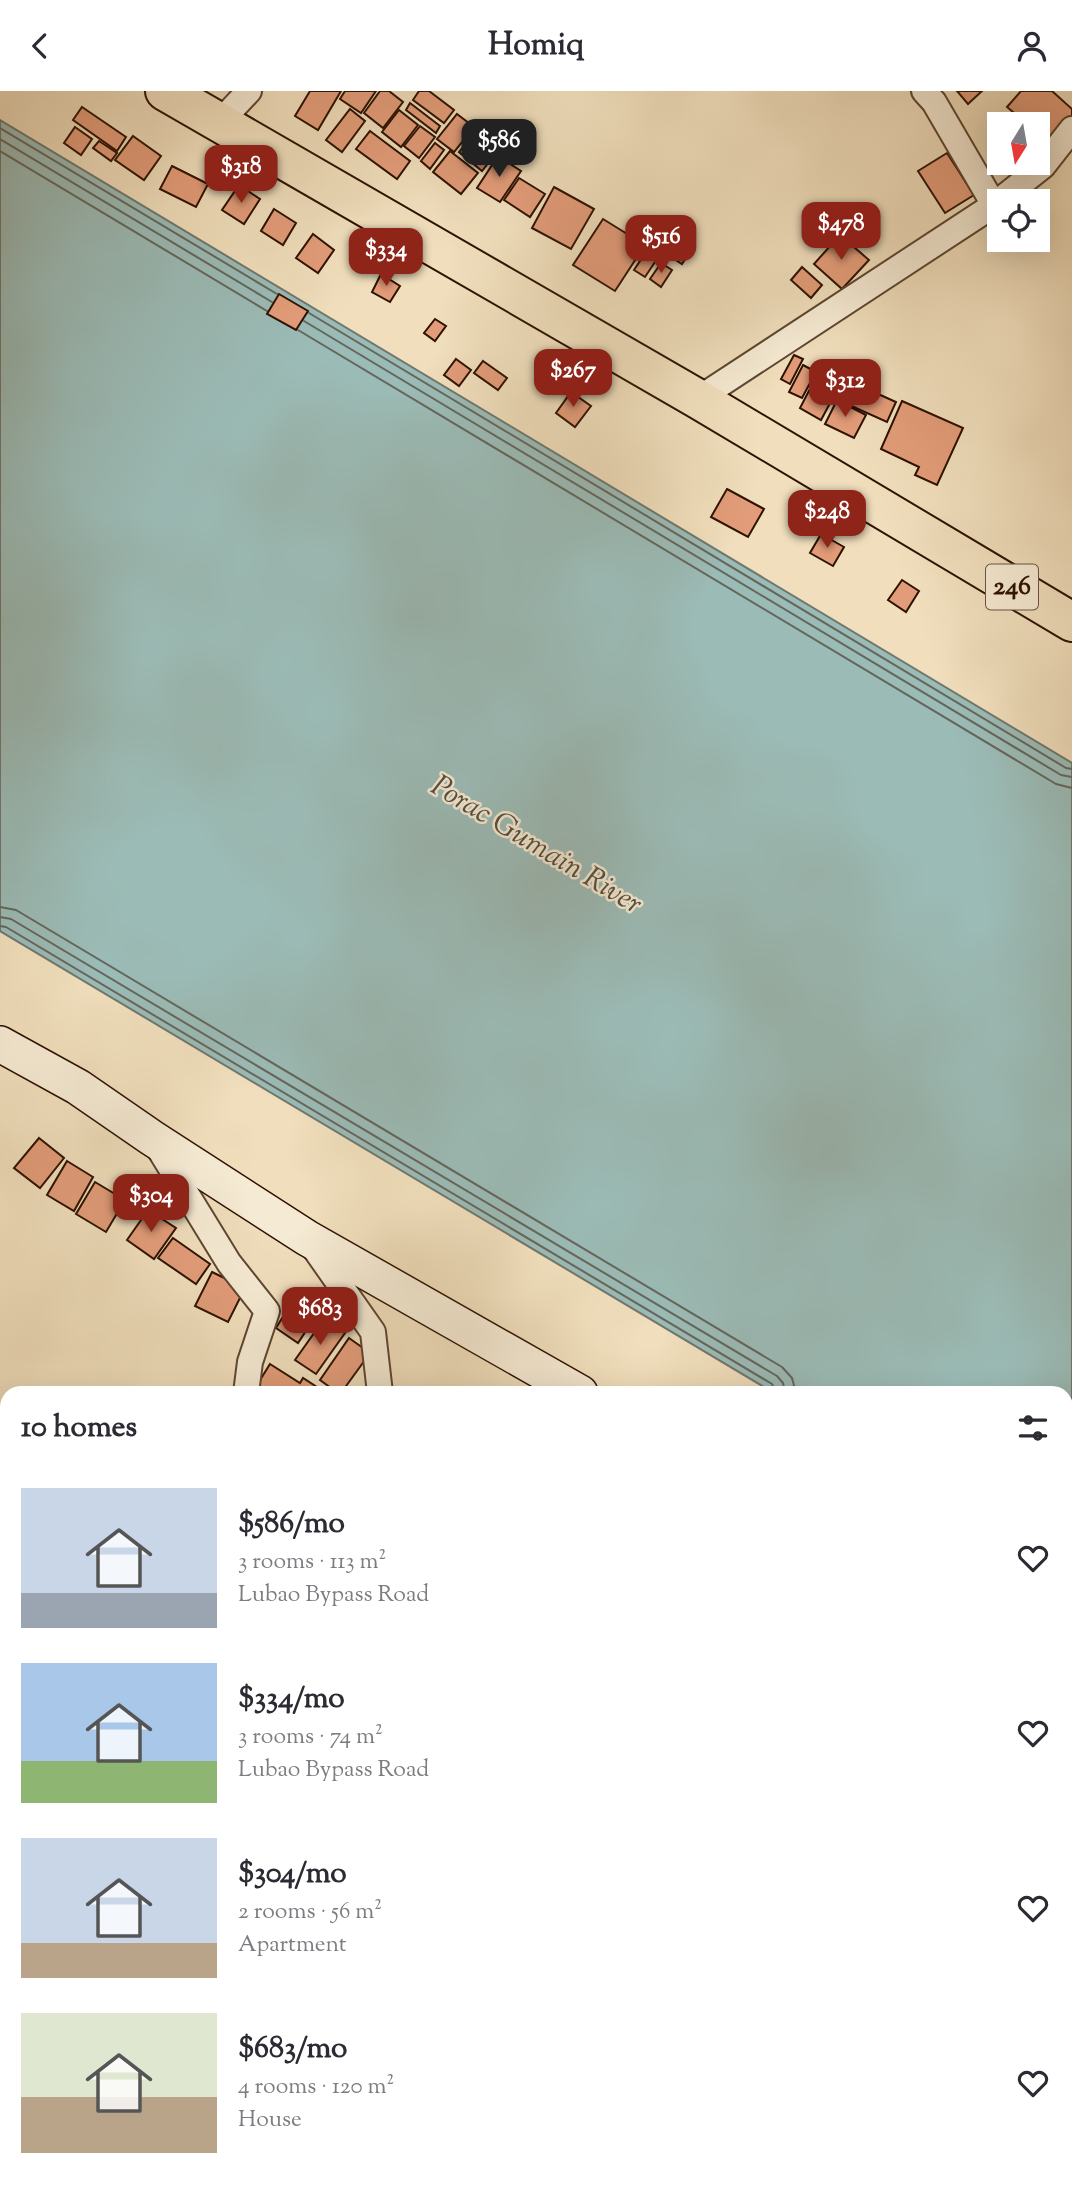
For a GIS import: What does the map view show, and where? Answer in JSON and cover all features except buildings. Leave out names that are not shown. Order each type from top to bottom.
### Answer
[{"type":"highway","points":[[164,91],[698,399]]},
{"type":"highway","name":"246","points":[[698,399],[1072,622]]},
{"type":"street","points":[[219,124],[249,91]]},
{"type":"street","points":[[924,91],[934,103],[987,192]]},
{"type":"street","points":[[1015,189],[1043,166],[1072,129]]},
{"type":"street","points":[[698,399],[987,210]]},
{"type":"street","points":[[0,1044],[78,1087],[307,1238],[568,1386]]},
{"type":"street","points":[[152,1138],[229,1263],[267,1311],[250,1362],[247,1386]]},
{"type":"street","points":[[307,1238],[373,1332],[379,1386]]},
{"type":"water","name":"Porac Gumain River","points":[[0,120],[1072,763],[1072,1386],[762,1386],[0,931]]}]
